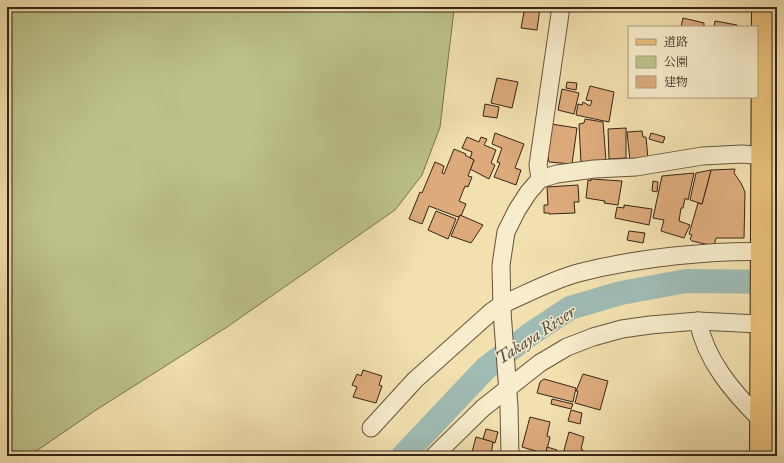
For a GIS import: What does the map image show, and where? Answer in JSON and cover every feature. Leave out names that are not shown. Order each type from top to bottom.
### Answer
[{"type":"main road","points":[[761,456],[761,420],[767,322],[767,254],[770,156],[763,7]]},
{"type":"street","points":[[540,179],[538,165],[561,7]]},
{"type":"street","points":[[510,456],[501,265],[506,232],[517,210],[528,193],[540,179],[557,174],[594,169],[636,167],[675,162],[702,156],[770,156]]},
{"type":"street","points":[[371,428],[415,380],[491,312],[577,274],[636,262],[702,254],[767,254]]},
{"type":"street","points":[[698,321],[702,338],[711,359],[728,385],[761,420]]},
{"type":"street","points":[[434,456],[507,385],[567,347],[593,337],[622,329],[650,324],[698,321],[767,322]]},
{"type":"green space","points":[[7,7],[454,7],[440,127],[422,175],[395,210],[227,327],[96,410],[29,456],[7,456]]},
{"type":"building","points":[[525,7],[540,8],[537,30],[521,28]]},
{"type":"building","points":[[683,18],[704,23],[704,26],[681,26]]},
{"type":"building","points":[[715,21],[737,25],[736,26],[714,26]]},
{"type":"building","points":[[497,78],[518,82],[512,108],[491,103]]},
{"type":"building","points":[[567,82],[577,83],[576,90],[566,88]]},
{"type":"building","points":[[590,86],[614,92],[609,122],[576,115],[578,104],[582,105],[583,102],[590,106],[592,101],[586,100]]},
{"type":"building","points":[[562,89],[579,93],[574,114],[558,110]]},
{"type":"building","points":[[485,104],[499,107],[497,118],[483,116]]},
{"type":"building","points":[[585,119],[603,122],[606,161],[581,163],[579,124],[584,123]]},
{"type":"building","points":[[551,124],[577,128],[572,164],[549,162],[547,153]]},
{"type":"building","points":[[626,128],[626,158],[609,159],[608,129]]},
{"type":"building","points":[[642,131],[643,137],[646,137],[648,159],[630,161],[627,132]]},
{"type":"building","points":[[495,133],[524,144],[515,168],[521,170],[516,185],[494,177],[500,163],[497,162],[502,148],[492,144]]},
{"type":"building","points":[[651,133],[665,137],[663,143],[649,139]]},
{"type":"building","points":[[467,137],[479,142],[481,137],[487,139],[484,145],[496,150],[491,163],[495,165],[489,179],[470,169],[474,160],[470,159],[472,152],[462,148]]},
{"type":"building","points":[[454,149],[466,154],[465,155],[474,160],[468,176],[472,177],[468,187],[465,186],[459,201],[466,204],[461,216],[460,215],[458,217],[429,206],[422,224],[409,219],[435,162],[444,166],[442,173],[444,174]]},
{"type":"building","points":[[735,169],[734,173],[745,192],[744,238],[716,238],[714,246],[692,241],[690,239],[692,235],[689,234],[698,203],[702,204],[711,170]]},
{"type":"building","points":[[711,170],[702,204],[690,200],[696,173]]},
{"type":"building","points":[[694,173],[688,200],[685,198],[683,208],[681,208],[679,221],[690,225],[684,238],[661,231],[664,220],[653,218],[662,176]]},
{"type":"building","points":[[591,179],[622,181],[618,205],[586,198],[588,180],[591,181]]},
{"type":"building","points":[[653,181],[658,182],[657,192],[652,191]]},
{"type":"building","points":[[578,185],[579,202],[574,202],[575,213],[544,213],[544,205],[548,205],[547,187]]},
{"type":"building","points":[[624,205],[652,209],[649,225],[615,218],[617,207],[624,208]]},
{"type":"building","points":[[436,211],[456,219],[448,239],[428,230]]},
{"type":"building","points":[[460,215],[483,225],[471,243],[451,236]]},
{"type":"building","points":[[629,231],[645,233],[643,243],[627,240]]},
{"type":"building","points":[[363,370],[382,376],[379,385],[382,386],[376,403],[353,397],[357,387],[352,385],[357,374],[361,376]]},
{"type":"building","points":[[583,374],[608,381],[600,410],[575,403],[578,391],[576,391]]},
{"type":"building","points":[[544,379],[576,388],[573,402],[537,393],[540,382]]},
{"type":"building","points":[[552,399],[573,404],[571,409],[551,404]]},
{"type":"building","points":[[571,410],[582,413],[580,424],[568,421]]},
{"type":"building","points":[[530,417],[550,422],[547,436],[550,437],[546,454],[522,447]]},
{"type":"building","points":[[486,429],[498,432],[495,443],[483,439]]},
{"type":"building","points":[[569,432],[584,437],[581,456],[563,454]]},
{"type":"building","points":[[476,437],[493,442],[491,456],[471,456]]},
{"type":"building","points":[[547,447],[557,450],[555,455],[546,453]]},
{"type":"waterway","name":"Takaya River","points":[[403,456],[486,368],[532,333],[570,308],[621,293],[686,281],[777,282]]}]
